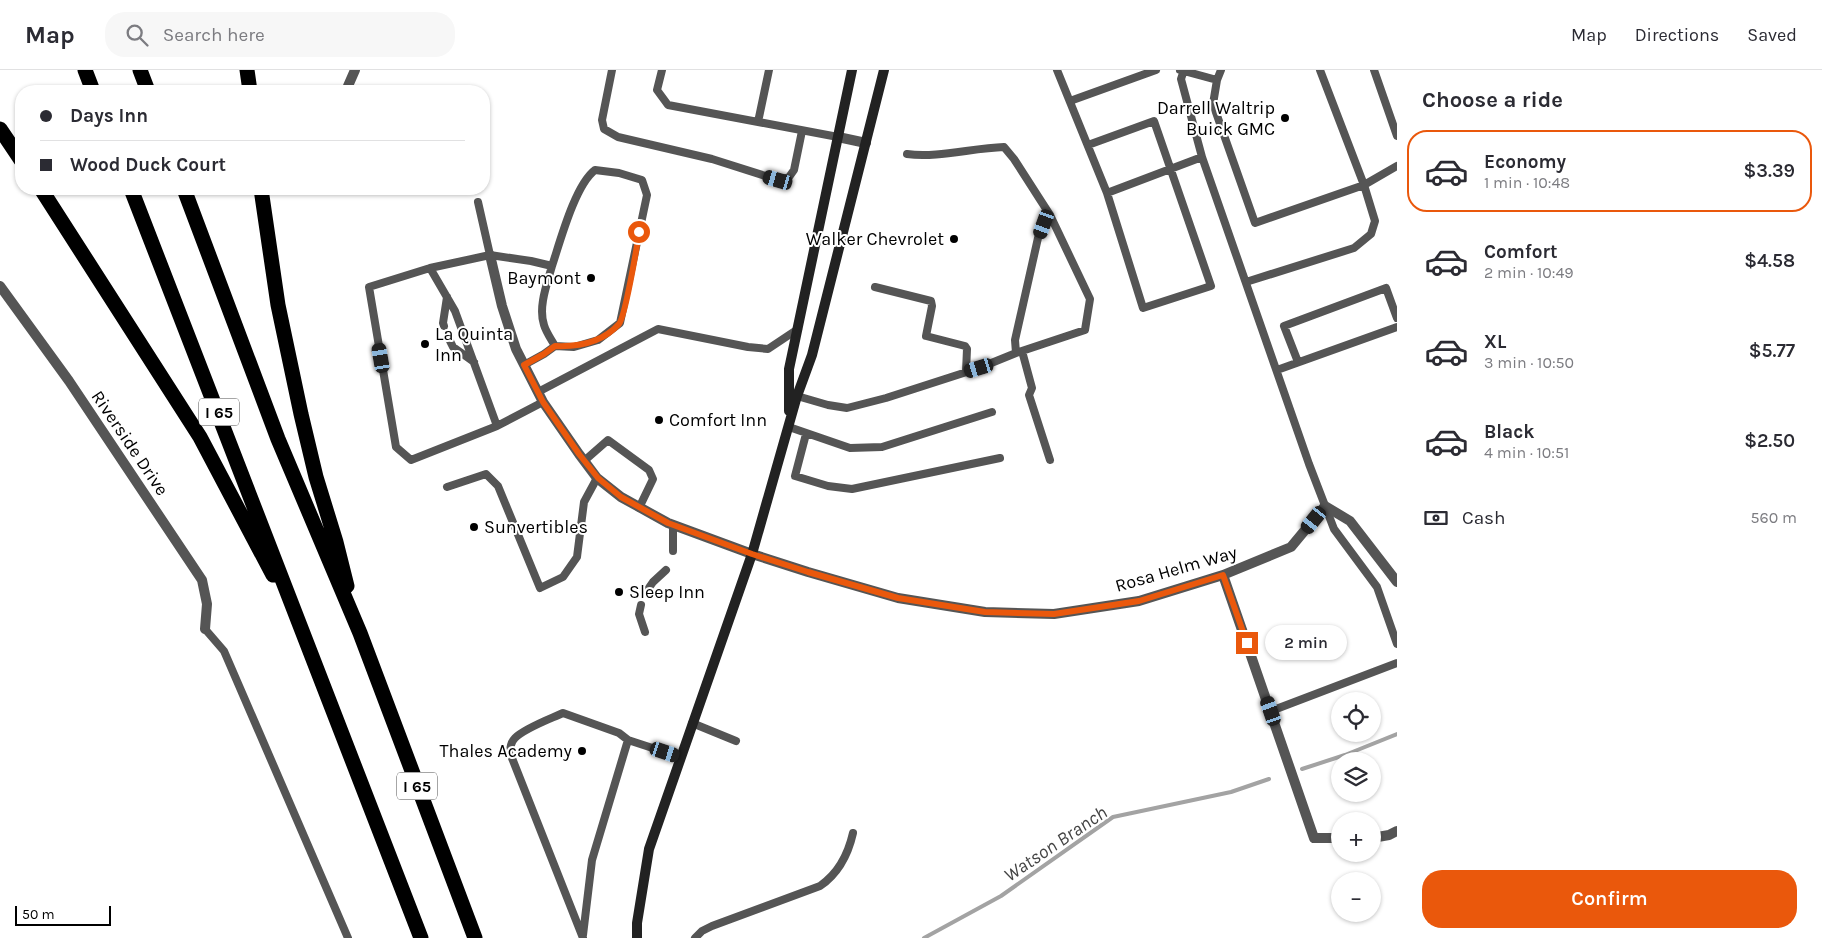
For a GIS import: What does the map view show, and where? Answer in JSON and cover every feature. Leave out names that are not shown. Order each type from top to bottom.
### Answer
[{"type":"highway","points":[[85,70],[91,85]]},
{"type":"highway","points":[[140,70],[146,85]]},
{"type":"highway","points":[[248,70],[249,85]]},
{"type":"highway","points":[[0,129],[15,151]]},
{"type":"highway","points":[[45,195],[200,437],[305,636]]},
{"type":"highway","name":"I 65","points":[[134,195],[421,938]]},
{"type":"highway","name":"I 65","points":[[186,195],[278,439],[360,633],[475,938]]},
{"type":"highway","points":[[262,195],[278,305],[301,414],[316,477],[336,542],[360,633]]},
{"type":"main road","points":[[789,427],[790,369],[852,70]]},
{"type":"main road","points":[[637,938],[637,923],[649,848],[752,554],[797,396],[812,354],[884,70]]},
{"type":"street","points":[[348,85],[355,70]]},
{"type":"street","points":[[838,138],[866,143]]},
{"type":"street","name":"Rosa Helm Way","points":[[490,255],[516,349],[543,402],[598,478],[621,497],[672,525],[752,554],[898,598],[985,612],[1054,614],[1139,601],[1223,575],[1291,547],[1325,506]]},
{"type":"street","name":"Riverside Drive","points":[[0,286],[69,381],[202,580],[207,604],[205,629]]},
{"type":"street","points":[[1325,506],[1350,521],[1397,582]]},
{"type":"street","points":[[1223,575],[1314,838],[1331,838]]},
{"type":"street","points":[[1381,836],[1397,831]]},
{"type":"lane","points":[[612,70],[602,120],[604,129],[618,136],[712,159],[778,180],[789,177],[794,170],[802,131]]},
{"type":"lane","points":[[662,70],[657,90],[668,105],[838,138]]},
{"type":"lane","points":[[758,122],[769,70]]},
{"type":"lane","points":[[1057,70],[1107,193],[1143,308],[1211,286],[1154,120],[1088,145]]},
{"type":"lane","points":[[1070,101],[1156,70]]},
{"type":"lane","points":[[1217,80],[1182,70],[1180,79],[1202,158],[1334,529],[1377,588],[1397,644]]},
{"type":"lane","points":[[1221,70],[1217,80],[1213,104],[1255,223],[1364,185],[1397,166]]},
{"type":"lane","points":[[1246,282],[1354,248],[1371,234],[1375,221],[1364,185],[1320,70]]},
{"type":"lane","points":[[1374,70],[1397,136]]},
{"type":"lane","points":[[797,396],[828,405],[847,408],[886,398],[966,372],[1085,330],[1090,299],[1050,215],[1014,159],[1004,147],[979,148],[925,156],[907,154]]},
{"type":"lane","points":[[1107,193],[1202,158]]},
{"type":"lane","points":[[524,365],[555,346],[574,347],[598,340],[620,323],[647,195],[642,180],[619,173],[595,170],[588,175],[569,217],[552,266],[543,303],[542,317],[544,326],[555,346]]},
{"type":"lane","points":[[478,202],[490,255]]},
{"type":"lane","points":[[1050,215],[1038,238],[1015,340],[1032,388],[1029,395],[1050,460]]},
{"type":"lane","points":[[543,402],[497,426],[411,460],[396,446],[368,287],[430,268],[490,255],[552,266]]},
{"type":"lane","points":[[430,268],[455,311],[497,426]]},
{"type":"lane","points":[[875,287],[931,301],[932,306],[926,336],[965,346],[967,349],[966,372]]},
{"type":"lane","points":[[1298,362],[1284,326],[1386,288],[1397,318]]},
{"type":"lane","points":[[444,326],[447,297]]},
{"type":"lane","points":[[1277,370],[1397,327]]},
{"type":"lane","points":[[538,392],[658,329],[748,347],[768,349],[798,329]]},
{"type":"lane","points":[[450,341],[453,347],[474,362]]},
{"type":"lane","points":[[789,427],[850,448],[882,447],[992,412]]},
{"type":"lane","points":[[806,434],[795,476],[828,486],[852,489],[1000,458]]},
{"type":"lane","points":[[584,461],[608,440],[648,470],[653,479],[640,508]]},
{"type":"lane","points":[[447,487],[486,474],[498,486],[540,588],[563,577],[577,557],[584,502],[598,478]]},
{"type":"lane","points":[[672,525],[673,551]]},
{"type":"lane","points":[[646,592],[653,582],[666,570]]},
{"type":"lane","points":[[641,605],[639,614],[645,632]]},
{"type":"lane","points":[[205,629],[224,651],[348,938]]},
{"type":"lane","points":[[1271,711],[1397,664]]},
{"type":"lane","points":[[583,938],[510,753],[514,738],[543,722],[563,714],[619,733],[628,740],[680,757]]},
{"type":"lane","points":[[692,723],[736,741]]},
{"type":"lane","points":[[583,938],[592,860],[628,740]]},
{"type":"lane","points":[[695,938],[702,931],[712,926],[820,886],[832,878],[840,866],[853,833]]},
{"type":"waterway","name":"Watson Branch","points":[[1302,769],[1345,755],[1397,734]]},
{"type":"waterway","name":"Watson Branch","points":[[924,938],[1001,896],[1113,817],[1231,792],[1269,779]]},
{"type":"place","name":"Darrell Waltrip Buick GMC","points":[[1285,118]]},
{"type":"place","name":"Walker Chevrolet","points":[[954,239]]},
{"type":"place","name":"Baymont","points":[[591,278]]},
{"type":"place","name":"La Quinta Inn","points":[[425,344]]},
{"type":"place","name":"Comfort Inn","points":[[659,420]]},
{"type":"place","name":"Sunvertibles","points":[[474,527]]},
{"type":"place","name":"Sleep Inn","points":[[619,592]]},
{"type":"place","name":"Thales Academy","points":[[582,751]]},
{"type":"route","points":[[639,232],[620,323],[598,340],[574,347],[555,346],[524,365],[543,402],[579,454],[598,478],[621,497],[668,523],[752,554],[808,572],[898,598],[985,612],[1054,614],[1139,601],[1223,575],[1247,643]]}]
